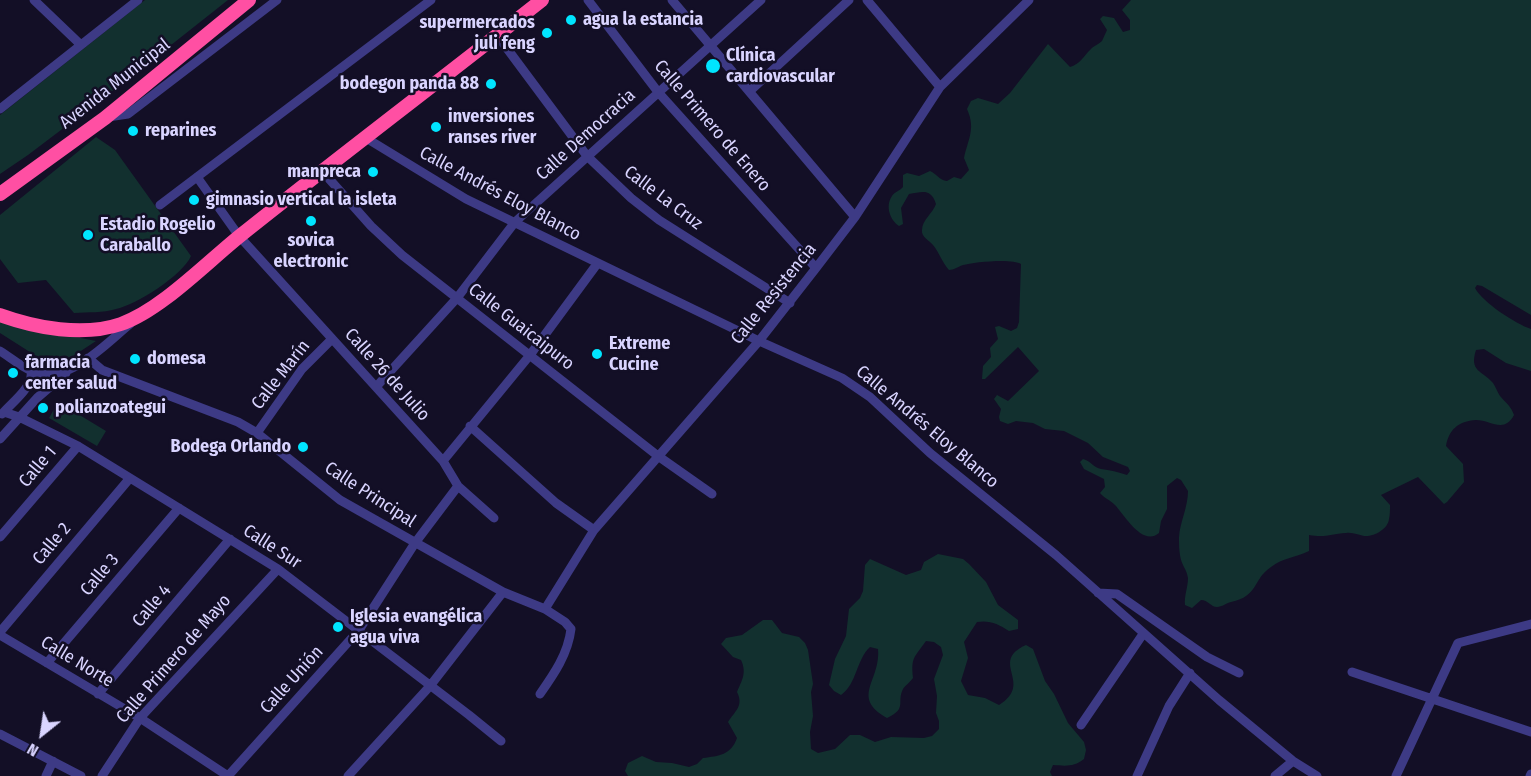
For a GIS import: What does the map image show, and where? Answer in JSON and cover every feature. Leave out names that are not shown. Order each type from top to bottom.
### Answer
[{"type":"highway","name":"Avenida Municipal","points":[[0,194],[105,118],[248,0]]},
{"type":"highway","points":[[0,315],[46,327],[88,329],[120,324],[147,312],[239,236],[542,0]]},
{"type":"street","points":[[34,0],[81,45]]},
{"type":"street","points":[[1,106],[138,0]]},
{"type":"street","points":[[105,118],[128,114],[277,0]]},
{"type":"street","points":[[160,205],[431,0]]},
{"type":"street","name":"Calle Primero de Enero","points":[[588,0],[658,92],[816,268]]},
{"type":"street","points":[[672,0],[855,217]]},
{"type":"street","name":"Calle Democracia","points":[[376,387],[457,298],[515,222],[760,0]]},
{"type":"street","points":[[750,91],[849,0]]},
{"type":"street","points":[[867,0],[940,87]]},
{"type":"street","name":"Calle Resistencia","points":[[545,609],[594,531],[790,303],[855,217],[940,87],[1029,0]]},
{"type":"street","name":"Calle La Cruz","points":[[497,35],[587,156],[631,198],[659,220],[790,303]]},
{"type":"street","name":"Calle Andrés Eloy Blanco","points":[[366,138],[439,184],[597,264],[842,378],[870,397],[930,453],[1047,548],[1219,700],[1293,761],[1317,776]]},
{"type":"street","name":"Calle Guaicaipuro","points":[[322,172],[371,226],[402,255],[658,456],[712,494]]},
{"type":"street","name":"Calle 26 de Julio","points":[[196,177],[239,236],[443,461],[458,486],[494,518]]},
{"type":"street","points":[[443,461],[530,355],[597,264]]},
{"type":"street","points":[[0,439],[37,398],[147,312]]},
{"type":"street","name":"Calle Marín","points":[[257,433],[303,369],[332,339]]},
{"type":"street","points":[[0,351],[31,371],[45,375],[56,374],[74,367]]},
{"type":"street","name":"Calle Principal","points":[[88,358],[102,370],[238,422],[257,433],[340,500],[503,592],[545,609],[565,622],[571,630],[570,639],[557,669],[540,694]]},
{"type":"street","points":[[2,414],[25,390],[30,382],[31,371]]},
{"type":"street","name":"Calle Sur","points":[[2,414],[19,417],[78,446],[278,569],[501,741]]},
{"type":"street","points":[[470,426],[556,503],[594,531]]},
{"type":"street","name":"Calle 1","points":[[0,537],[78,446]]},
{"type":"street","name":"Calle 2","points":[[0,634],[130,478]]},
{"type":"street","points":[[415,543],[458,486]]},
{"type":"street","name":"Calle 3","points":[[47,663],[179,508]]},
{"type":"street","name":"Calle 4","points":[[98,694],[230,539]]},
{"type":"street","name":"Calle Unión","points":[[228,776],[359,630],[415,543]]},
{"type":"street","name":"Calle Primero de Mayo","points":[[102,776],[140,718],[278,569]]},
{"type":"street","points":[[348,776],[430,686],[503,592]]},
{"type":"street","points":[[1098,593],[1117,594],[1207,657],[1239,674]]},
{"type":"street","points":[[1396,776],[1458,643],[1531,624]]},
{"type":"street","name":"Calle Norte","points":[[0,634],[140,718],[228,776]]},
{"type":"street","points":[[1081,725],[1143,634]]},
{"type":"street","points":[[1353,672],[1531,732]]},
{"type":"street","points":[[1137,776],[1169,706],[1190,673]]},
{"type":"street","points":[[0,734],[81,776]]},
{"type":"street","points":[[46,776],[53,761]]},
{"type":"street","points":[[1275,776],[1293,761]]},
{"type":"green space","points":[[145,0],[228,0],[123,83],[0,174],[0,115]]},
{"type":"green space","points":[[1131,0],[1531,0],[1531,315],[1482,286],[1477,285],[1475,288],[1500,312],[1531,329],[1531,371],[1506,363],[1484,349],[1476,350],[1474,357],[1475,367],[1493,383],[1514,415],[1510,421],[1502,425],[1476,420],[1464,422],[1455,427],[1449,435],[1446,446],[1463,464],[1464,482],[1444,504],[1418,477],[1381,495],[1390,505],[1390,510],[1388,523],[1380,532],[1368,536],[1353,533],[1309,535],[1309,551],[1276,564],[1265,572],[1246,596],[1219,607],[1201,600],[1192,608],[1185,605],[1188,578],[1181,558],[1179,537],[1188,491],[1181,480],[1177,478],[1167,486],[1167,509],[1161,521],[1159,533],[1147,536],[1135,528],[1115,505],[1100,493],[1105,487],[1104,479],[1084,469],[1080,462],[1083,459],[1099,468],[1127,475],[1130,471],[1128,467],[1103,457],[1088,443],[1064,431],[1045,429],[1033,423],[1016,421],[1008,424],[1000,421],[1001,409],[994,399],[997,395],[1008,401],[1039,371],[1018,347],[985,379],[982,379],[983,366],[991,357],[990,348],[998,339],[995,327],[999,326],[1011,331],[1017,328],[1021,264],[1010,261],[984,262],[949,270],[922,232],[922,226],[936,204],[932,195],[926,192],[909,194],[901,208],[903,224],[899,226],[891,217],[889,208],[894,193],[903,187],[903,175],[907,173],[919,176],[930,171],[947,181],[954,177],[961,179],[969,170],[964,158],[970,134],[971,122],[967,109],[971,101],[978,98],[998,104],[1010,93],[1048,44],[1070,67],[1076,64],[1102,41],[1107,30],[1100,19],[1103,16],[1114,18],[1123,32],[1130,30],[1130,20],[1122,10]]},
{"type":"green space","name":"Estadio Rogelio Caraballo","points":[[96,137],[115,150],[191,256],[179,272],[135,302],[101,312],[74,313],[46,280],[18,283],[0,259],[0,215]]},
{"type":"green space","points":[[0,322],[96,341],[55,368],[0,333]]},
{"type":"green space","points":[[58,402],[106,431],[97,446],[49,418]]},
{"type":"green space","points":[[938,554],[963,559],[986,582],[998,605],[1018,620],[1018,629],[1009,631],[994,623],[977,622],[964,642],[968,658],[961,681],[968,695],[985,698],[999,705],[1009,697],[1013,689],[1011,658],[1015,652],[1026,645],[1033,649],[1045,681],[1068,723],[1084,742],[1086,750],[1084,759],[1070,765],[1053,765],[1050,772],[1052,776],[628,776],[625,771],[628,763],[642,756],[656,762],[689,767],[697,764],[703,758],[719,755],[731,748],[737,738],[728,722],[739,705],[737,692],[744,669],[741,660],[733,657],[721,644],[726,638],[742,635],[763,620],[772,620],[782,633],[799,637],[808,650],[813,684],[811,749],[818,753],[835,749],[850,735],[860,735],[875,742],[891,737],[924,738],[932,736],[939,729],[934,679],[943,655],[941,647],[934,642],[926,641],[916,655],[912,666],[913,678],[903,689],[899,708],[887,718],[870,703],[870,688],[878,660],[878,649],[870,647],[865,652],[850,685],[841,695],[829,685],[835,659],[846,636],[849,609],[860,598],[863,591],[865,565],[870,559],[906,575],[921,570],[924,562]]},
{"type":"place","name":"agua la estancia","points":[[571,20]]},
{"type":"place","name":"supermercados juli feng","points":[[547,33]]},
{"type":"place","name":"Clínica cardiovascular","points":[[713,66]]},
{"type":"place","name":"bodegon panda 88","points":[[491,84]]},
{"type":"place","name":"inversiones ranses river","points":[[436,127]]},
{"type":"place","name":"reparines","points":[[133,131]]},
{"type":"place","name":"manpreca","points":[[373,172]]},
{"type":"place","name":"gimnasio vertical la isleta","points":[[194,200]]},
{"type":"place","name":"sovica electronic","points":[[311,221]]},
{"type":"place","name":"Estadio Rogelio Caraballo","points":[[88,235]]},
{"type":"place","name":"Extreme Cucine","points":[[597,354]]},
{"type":"place","name":"domesa","points":[[135,359]]},
{"type":"place","name":"farmacia center salud","points":[[13,373]]},
{"type":"place","name":"polianzoategui","points":[[43,408]]},
{"type":"place","name":"Bodega Orlando","points":[[303,447]]},
{"type":"place","name":"Iglesia evangélica agua viva","points":[[338,627]]}]
